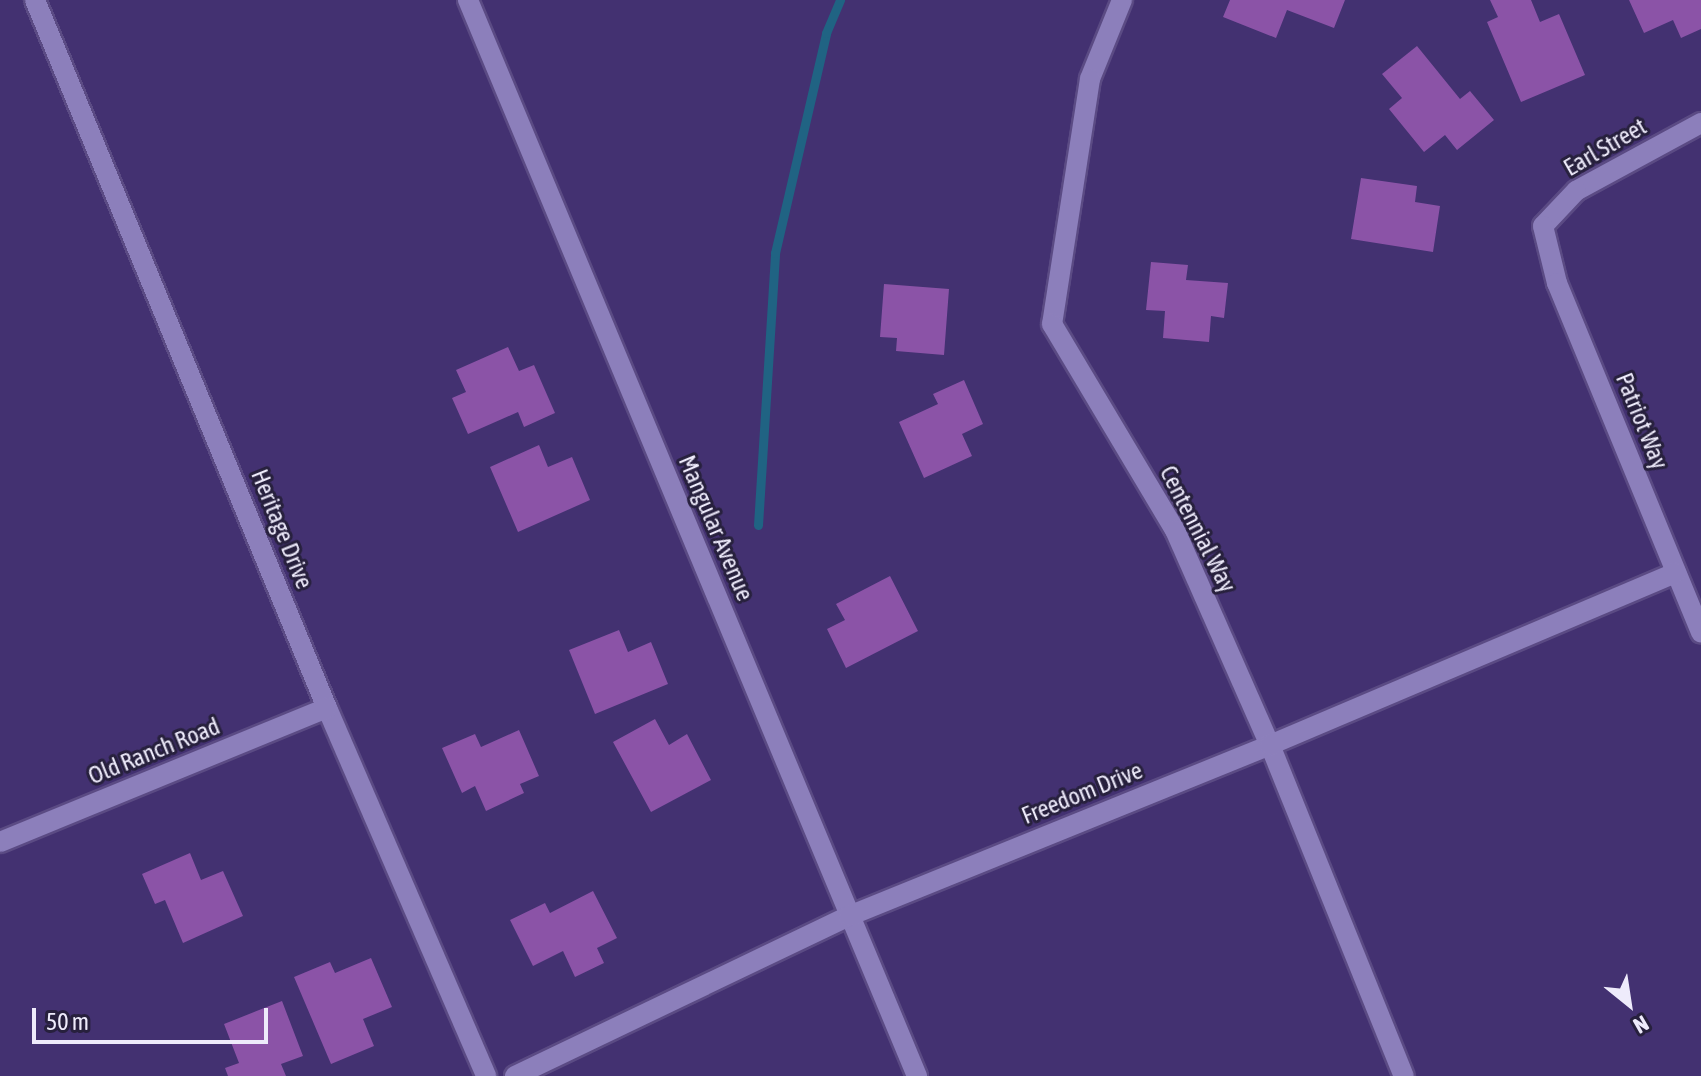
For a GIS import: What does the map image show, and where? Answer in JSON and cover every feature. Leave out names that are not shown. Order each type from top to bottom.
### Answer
[{"type":"street","name":"Heritage Drive","points":[[35,0],[327,708],[486,1076]]},
{"type":"street","name":"Mangular Avenue","points":[[468,0],[917,1076]]},
{"type":"street","name":"Centennial Way","points":[[1122,0],[1090,79],[1052,324],[1175,530],[1270,745],[1404,1076]]},
{"type":"street","name":"Earl Street","points":[[1543,226],[1576,191],[1701,123]]},
{"type":"street","name":"Patriot Way","points":[[1543,226],[1557,283],[1701,632]]},
{"type":"street","name":"Freedom Drive","points":[[515,1076],[849,916],[1270,745],[1676,573]]},
{"type":"street","name":"Old Ranch Road","points":[[0,842],[327,708]]},
{"type":"building","points":[[1230,0],[1345,0],[1334,28],[1287,10],[1276,38],[1223,17]]},
{"type":"building","points":[[1490,0],[1531,0],[1540,22],[1559,14],[1585,75],[1521,102],[1487,22],[1498,17]]},
{"type":"building","points":[[1629,0],[1701,0],[1701,29],[1681,38],[1673,20],[1644,33]]},
{"type":"building","points":[[1417,46],[1460,99],[1470,91],[1494,120],[1457,150],[1445,135],[1424,152],[1389,109],[1402,98],[1382,74]]},
{"type":"building","points":[[1361,178],[1417,186],[1415,202],[1440,206],[1433,252],[1351,239]]},
{"type":"building","points":[[1151,262],[1188,265],[1186,280],[1228,283],[1224,318],[1211,316],[1209,342],[1163,338],[1165,311],[1146,310]]},
{"type":"building","points":[[884,284],[949,289],[944,355],[896,351],[897,338],[880,337]]},
{"type":"building","points":[[508,347],[519,371],[534,365],[555,413],[524,427],[518,412],[468,434],[452,398],[466,392],[456,370]]},
{"type":"building","points":[[964,380],[983,424],[962,434],[972,456],[924,478],[899,422],[938,404],[933,394]]},
{"type":"building","points":[[539,445],[548,467],[572,457],[590,500],[518,532],[490,467]]},
{"type":"building","points":[[890,576],[918,631],[846,668],[827,629],[845,620],[836,604]]},
{"type":"building","points":[[619,630],[628,652],[651,642],[668,684],[595,714],[569,650]]},
{"type":"building","points":[[655,719],[669,745],[687,734],[711,780],[651,812],[613,742]]},
{"type":"building","points":[[519,730],[539,776],[520,784],[524,793],[486,811],[475,786],[462,793],[442,748],[475,734],[481,747]]},
{"type":"building","points":[[190,853],[201,880],[223,871],[243,916],[183,943],[165,900],[155,904],[142,874]]},
{"type":"building","points":[[593,891],[617,938],[597,948],[604,963],[575,977],[563,951],[533,966],[510,920],[545,903],[550,913]]},
{"type":"building","points":[[371,958],[392,1007],[363,1019],[374,1046],[331,1064],[294,977],[330,962],[335,973]]},
{"type":"building","points":[[282,1001],[303,1056],[281,1064],[286,1076],[228,1076],[225,1068],[239,1063],[224,1024]]},
{"type":"waterway","points":[[758,525],[775,253],[826,33],[840,0]]}]
